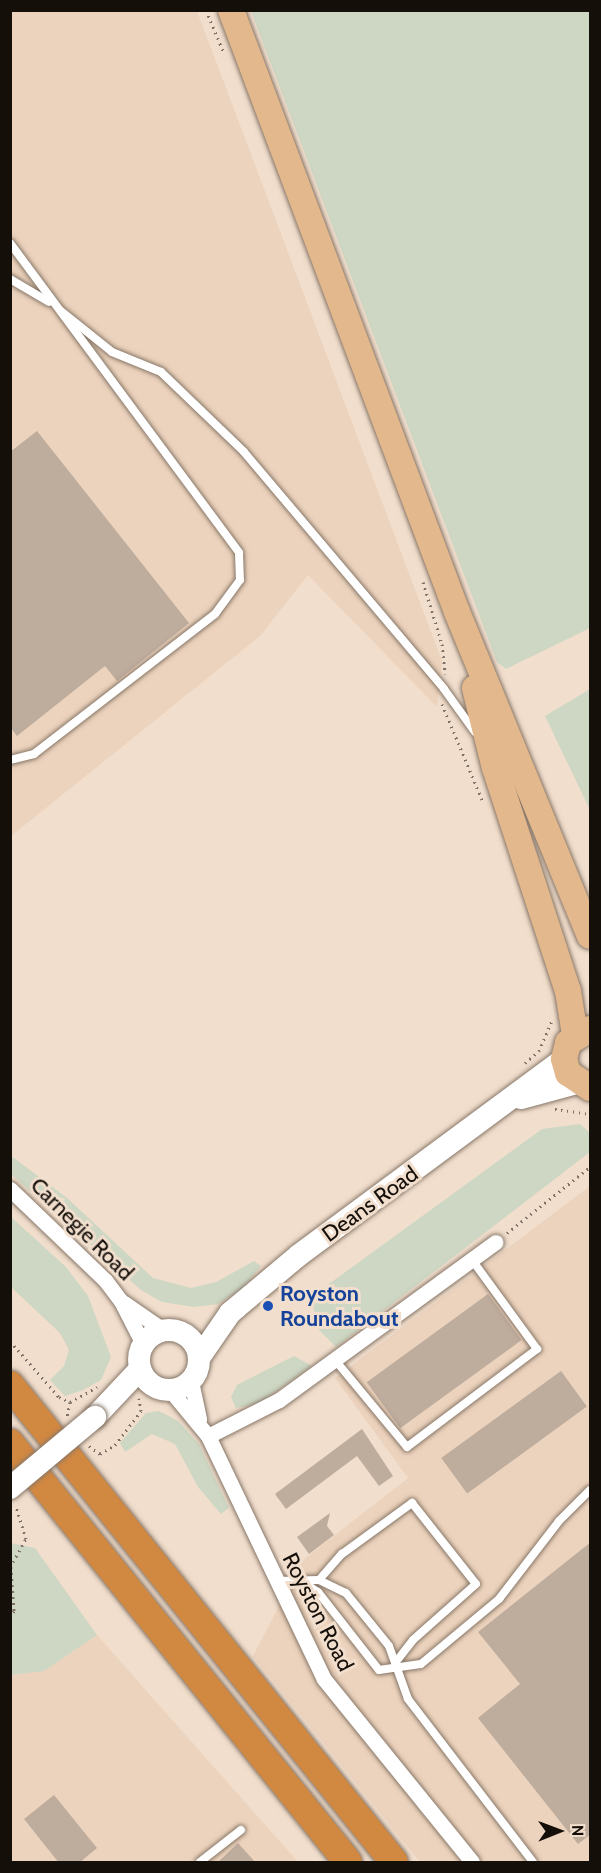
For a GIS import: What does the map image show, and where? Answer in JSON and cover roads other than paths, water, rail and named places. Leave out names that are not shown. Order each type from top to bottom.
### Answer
[{"type":"highway","points":[[10,1385],[394,1863]]},
{"type":"highway","points":[[10,1443],[348,1863]]},
{"type":"main road","points":[[231,10],[457,612],[591,936]]},
{"type":"main road","points":[[457,612],[495,768],[583,1032],[564,1059],[567,1073],[584,1086]]},
{"type":"street","name":"Deans Road","points":[[191,1381],[199,1358],[230,1313],[299,1255],[513,1100],[564,1059]]},
{"type":"street","name":"Deans Road","points":[[513,1100],[584,1086]]},
{"type":"street","name":"Carnegie Road","points":[[10,1188],[121,1301],[173,1331]]},
{"type":"street","points":[[208,1436],[243,1422],[336,1360],[496,1242]]},
{"type":"street","name":"Carnegie Road","points":[[121,1301],[143,1344]]},
{"type":"street","name":"Deans Road","points":[[143,1344],[173,1331],[230,1313]]},
{"type":"street","points":[[173,1331],[199,1358]]},
{"type":"street","points":[[143,1344],[154,1381]]},
{"type":"street","points":[[13,1496],[114,1400],[154,1381],[191,1381]]},
{"type":"street","name":"Royston Road","points":[[154,1381],[199,1420]]},
{"type":"street","name":"Royston Road","points":[[191,1381],[199,1420],[275,1582],[324,1679],[472,1863]]},
{"type":"lane","points":[[10,243],[52,304],[239,553],[240,580],[206,621],[34,754],[10,760]]},
{"type":"lane","points":[[10,279],[52,304],[112,352],[161,372],[244,452],[466,716],[495,768]]},
{"type":"lane","points":[[336,1360],[407,1447],[537,1349],[472,1260]]},
{"type":"lane","points":[[297,1578],[318,1592],[371,1663],[379,1670],[421,1664],[499,1599],[559,1521],[591,1490]]},
{"type":"lane","points":[[319,1580],[342,1554],[412,1503],[476,1584],[413,1640],[396,1666]]},
{"type":"lane","points":[[275,1582],[297,1578],[319,1580],[346,1593],[389,1646],[408,1699],[534,1863]]},
{"type":"lane","points":[[200,1863],[241,1830]]},
{"type":"place","name":"Royston Roundabout","points":[[268,1306]]}]
